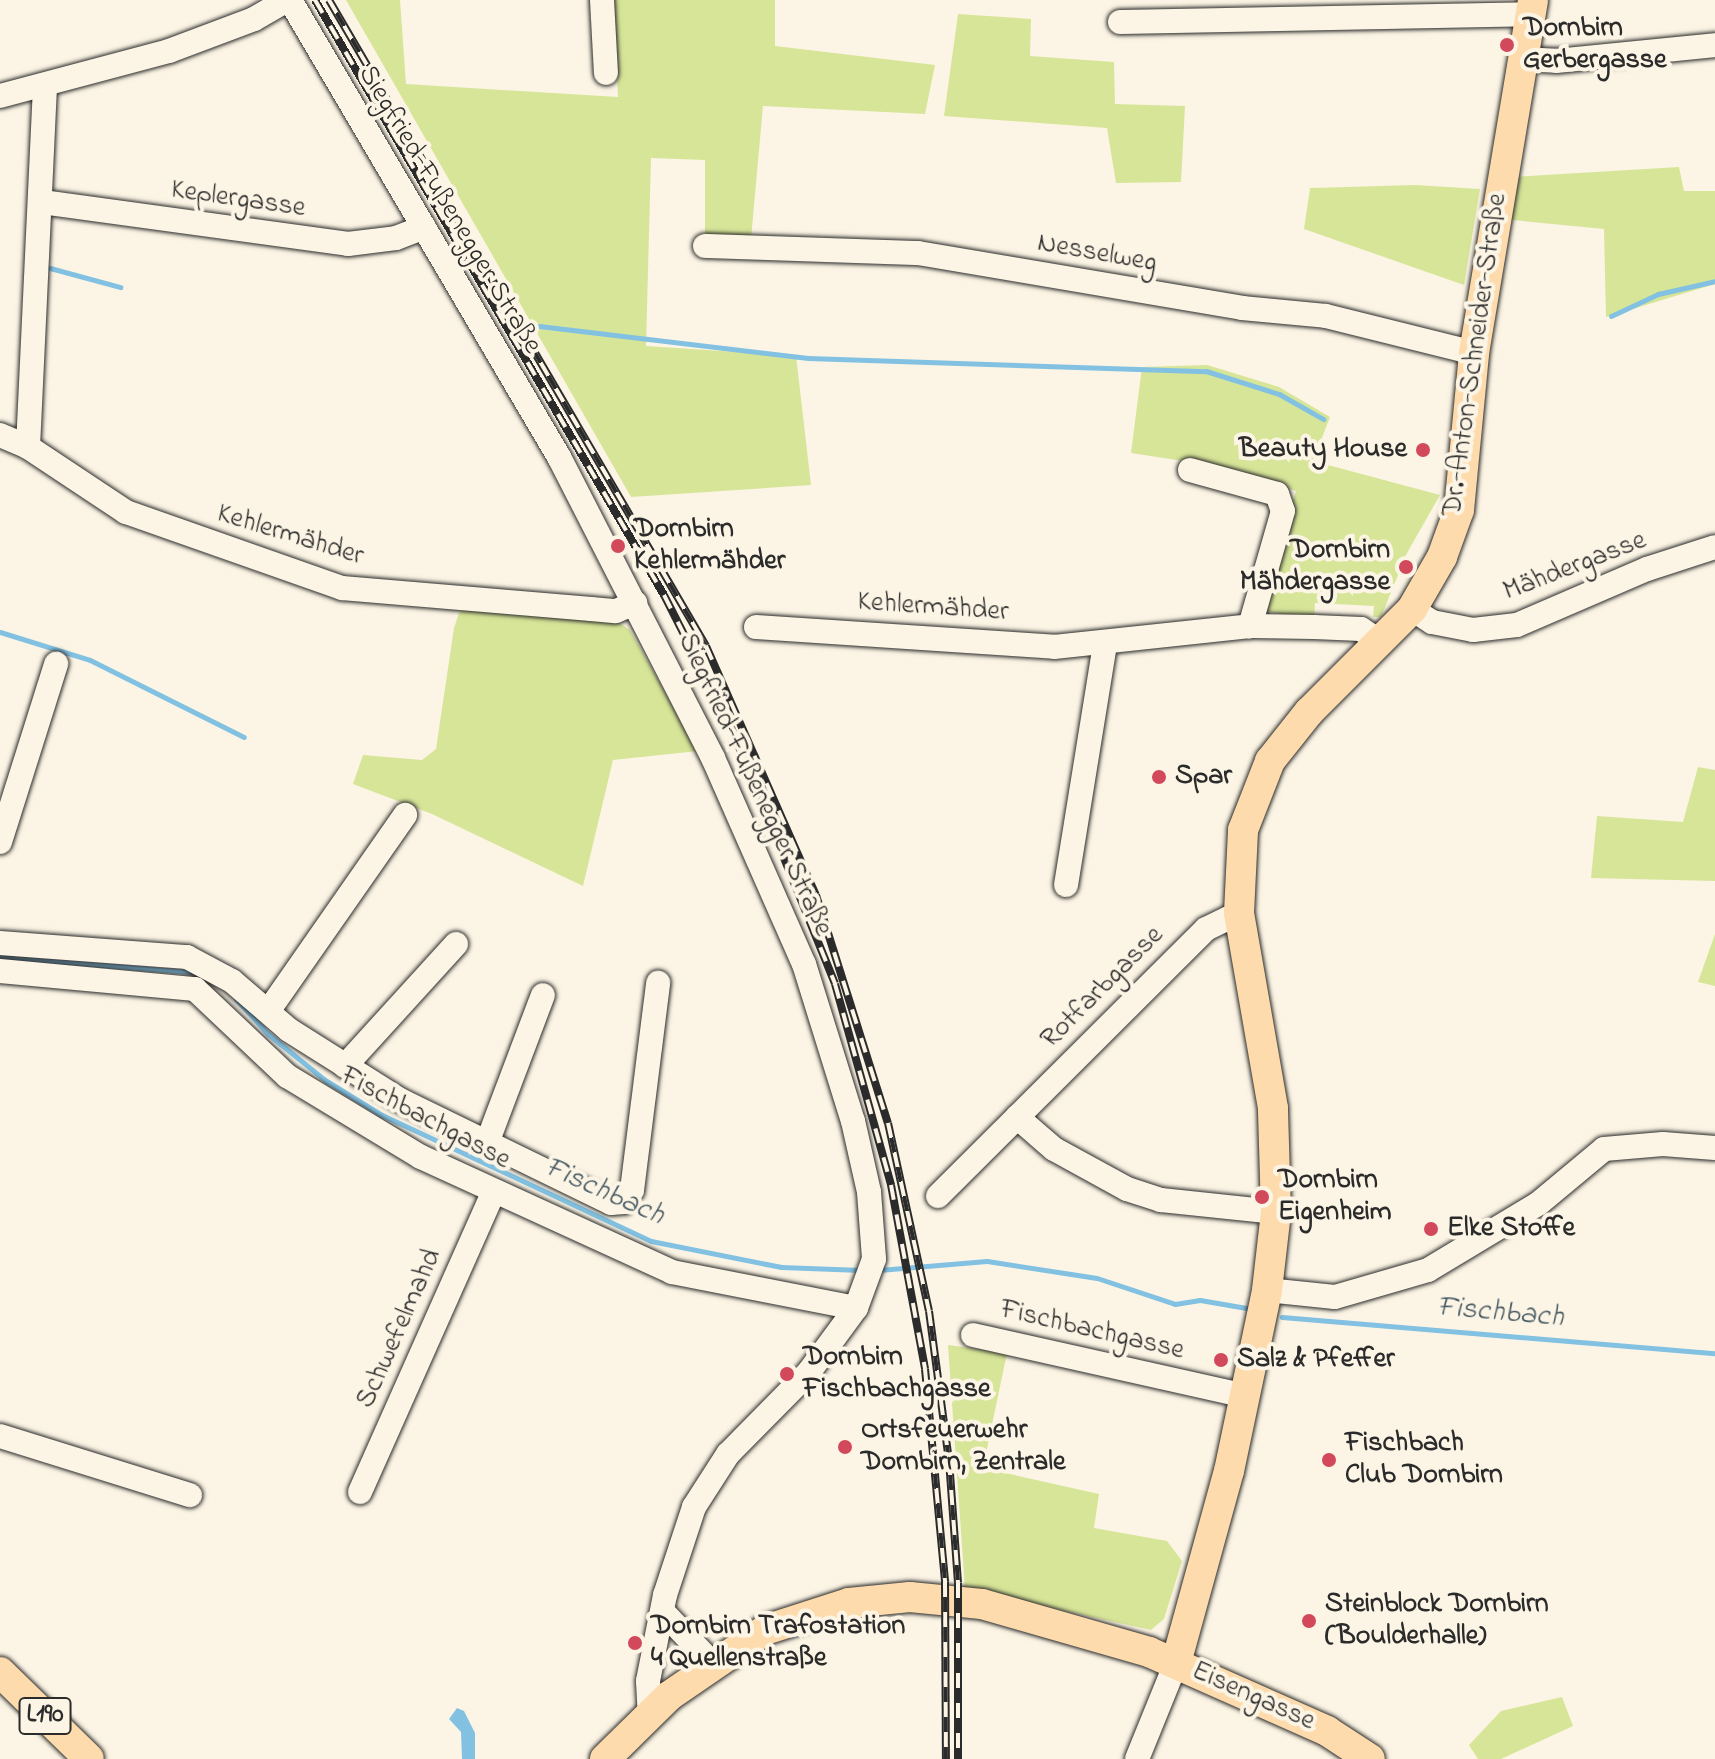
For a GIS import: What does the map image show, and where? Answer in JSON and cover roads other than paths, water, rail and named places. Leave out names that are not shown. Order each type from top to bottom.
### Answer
[{"type":"main road","name":"Dr.-Anton-Schneider-Straße","points":[[1176,1663],[1245,1396],[1267,1290],[1276,1212],[1273,1108],[1239,913],[1239,853],[1259,781],[1309,712],[1382,643],[1412,609],[1442,557],[1459,510],[1474,353],[1531,7]]},
{"type":"main road","name":"Eisengasse","points":[[605,1759],[650,1714],[711,1662],[765,1630],[818,1610],[910,1597],[1018,1613],[1176,1663],[1327,1731],[1370,1759]]},
{"type":"main road","name":"L190","points":[[0,1672],[89,1759]]},
{"type":"street","points":[[0,96],[45,86],[205,38],[288,0]]},
{"type":"street","name":"Siegfried-Fußenegger Straße","points":[[288,0],[559,457],[713,758],[804,964],[857,1135],[875,1230],[871,1269],[856,1308],[833,1345],[712,1475],[678,1546],[648,1681],[650,1714]]},
{"type":"street","points":[[602,0],[606,73]]},
{"type":"street","points":[[1120,22],[1241,9],[1531,7]]},
{"type":"street","points":[[1521,59],[1556,61],[1715,45]]},
{"type":"street","points":[[28,447],[42,202],[45,86]]},
{"type":"street","name":"Keplergasse","points":[[42,202],[348,244],[396,238],[424,227]]},
{"type":"street","name":"Nesselweg","points":[[705,246],[918,253],[1242,308],[1326,316],[1474,353]]},
{"type":"street","name":"Kehlermähder","points":[[0,435],[28,447],[126,512],[342,588],[616,611],[635,603]]},
{"type":"street","points":[[1190,470],[1277,494],[1283,511],[1250,626]]},
{"type":"street","name":"Mähdergasse","points":[[1412,609],[1432,622],[1473,630],[1517,625],[1647,569],[1715,547]]},
{"type":"street","name":"Kehlermähder","points":[[756,627],[1039,646],[1105,643],[1250,626],[1361,629],[1382,643]]},
{"type":"street","points":[[1066,885],[1105,643]]},
{"type":"street","points":[[0,842],[56,664]]},
{"type":"street","points":[[269,1010],[405,815]]},
{"type":"street","name":"Rotfarbgasse","points":[[938,1196],[1206,929],[1239,913]]},
{"type":"street","name":"Fischbachgasse","points":[[0,943],[187,957],[232,981],[269,1010],[298,1061],[350,1119],[494,1191],[672,1272],[856,1308]]},
{"type":"street","name":"Fischbachgasse","points":[[345,1066],[456,944]]},
{"type":"street","name":"Fischbachgasse","points":[[0,971],[195,989],[298,1061],[345,1066],[400,1100],[611,1203],[624,1202],[632,1190],[658,983]]},
{"type":"street","name":"Fischbachgasse","points":[[487,1143],[543,995]]},
{"type":"street","points":[[1017,1117],[1054,1149],[1127,1189],[1161,1200],[1276,1212]]},
{"type":"street","points":[[1267,1290],[1335,1297],[1428,1270],[1538,1204],[1604,1149],[1663,1144],[1715,1148]]},
{"type":"street","name":"Schwefelmahd","points":[[360,1492],[494,1191]]},
{"type":"street","name":"Fischbachgasse","points":[[973,1335],[1245,1396]]},
{"type":"street","points":[[0,1436],[190,1495]]},
{"type":"street","points":[[664,1613],[711,1662]]},
{"type":"street","points":[[656,1655],[682,1686]]},
{"type":"street","name":"Dr.-Anton-Schneider-Straße","points":[[1137,1759],[1176,1663]]},
{"type":"water","points":[[457,1708],[464,1711],[475,1733],[475,1759],[462,1759],[461,1732],[449,1719]]},
{"type":"waterway","points":[[50,268],[120,287]]},
{"type":"waterway","points":[[1611,316],[1658,294],[1715,281]]},
{"type":"waterway","points":[[539,326],[808,358],[1206,371],[1279,394],[1323,419]]},
{"type":"waterway","points":[[0,632],[90,660],[244,737]]},
{"type":"waterway","name":"Fischbach","points":[[0,957],[190,972]]},
{"type":"waterway","name":"Fischbach","points":[[236,999],[268,1034],[325,1080],[382,1115],[651,1241],[781,1267],[861,1270]]},
{"type":"waterway","name":"Fischbach","points":[[879,1270],[987,1261],[1097,1278],[1175,1304],[1200,1300],[1246,1308]]},
{"type":"waterway","name":"Fischbach","points":[[1282,1317],[1715,1353]]},
{"type":"railway","points":[[315,0],[664,595],[730,725],[835,984],[891,1185],[925,1369],[945,1582],[946,1759]]},
{"type":"railway","points":[[329,0],[706,646],[816,895],[888,1123],[929,1311],[949,1460],[958,1583],[958,1759]]},
{"type":"place","name":"Dornbirn Gerbergasse","points":[[1507,45]]},
{"type":"place","name":"Beauty House","points":[[1423,450]]},
{"type":"place","name":"Dornbirn Kehlermähder","points":[[618,546]]},
{"type":"place","name":"Dornbirn Mähdergasse","points":[[1406,567]]},
{"type":"place","name":"Spar","points":[[1159,777]]},
{"type":"place","name":"Dornbirn Eigenheim","points":[[1262,1197]]},
{"type":"place","name":"Elke Stoffe","points":[[1431,1229]]},
{"type":"place","name":"Salz & Pfeffer","points":[[1221,1360]]},
{"type":"place","name":"Dornbirn Fischbachgasse","points":[[787,1374]]},
{"type":"place","name":"Ortsfeuerwehr Dornbirn, Zentrale","points":[[845,1447]]},
{"type":"place","name":"Fischbach Club Dornbirn","points":[[1329,1460]]},
{"type":"place","name":"Steinblock Dornbirn (Boulderhalle)","points":[[1309,1621]]},
{"type":"place","name":"Dornbirn Trafostation 4 Quellenstraße","points":[[635,1643]]}]
